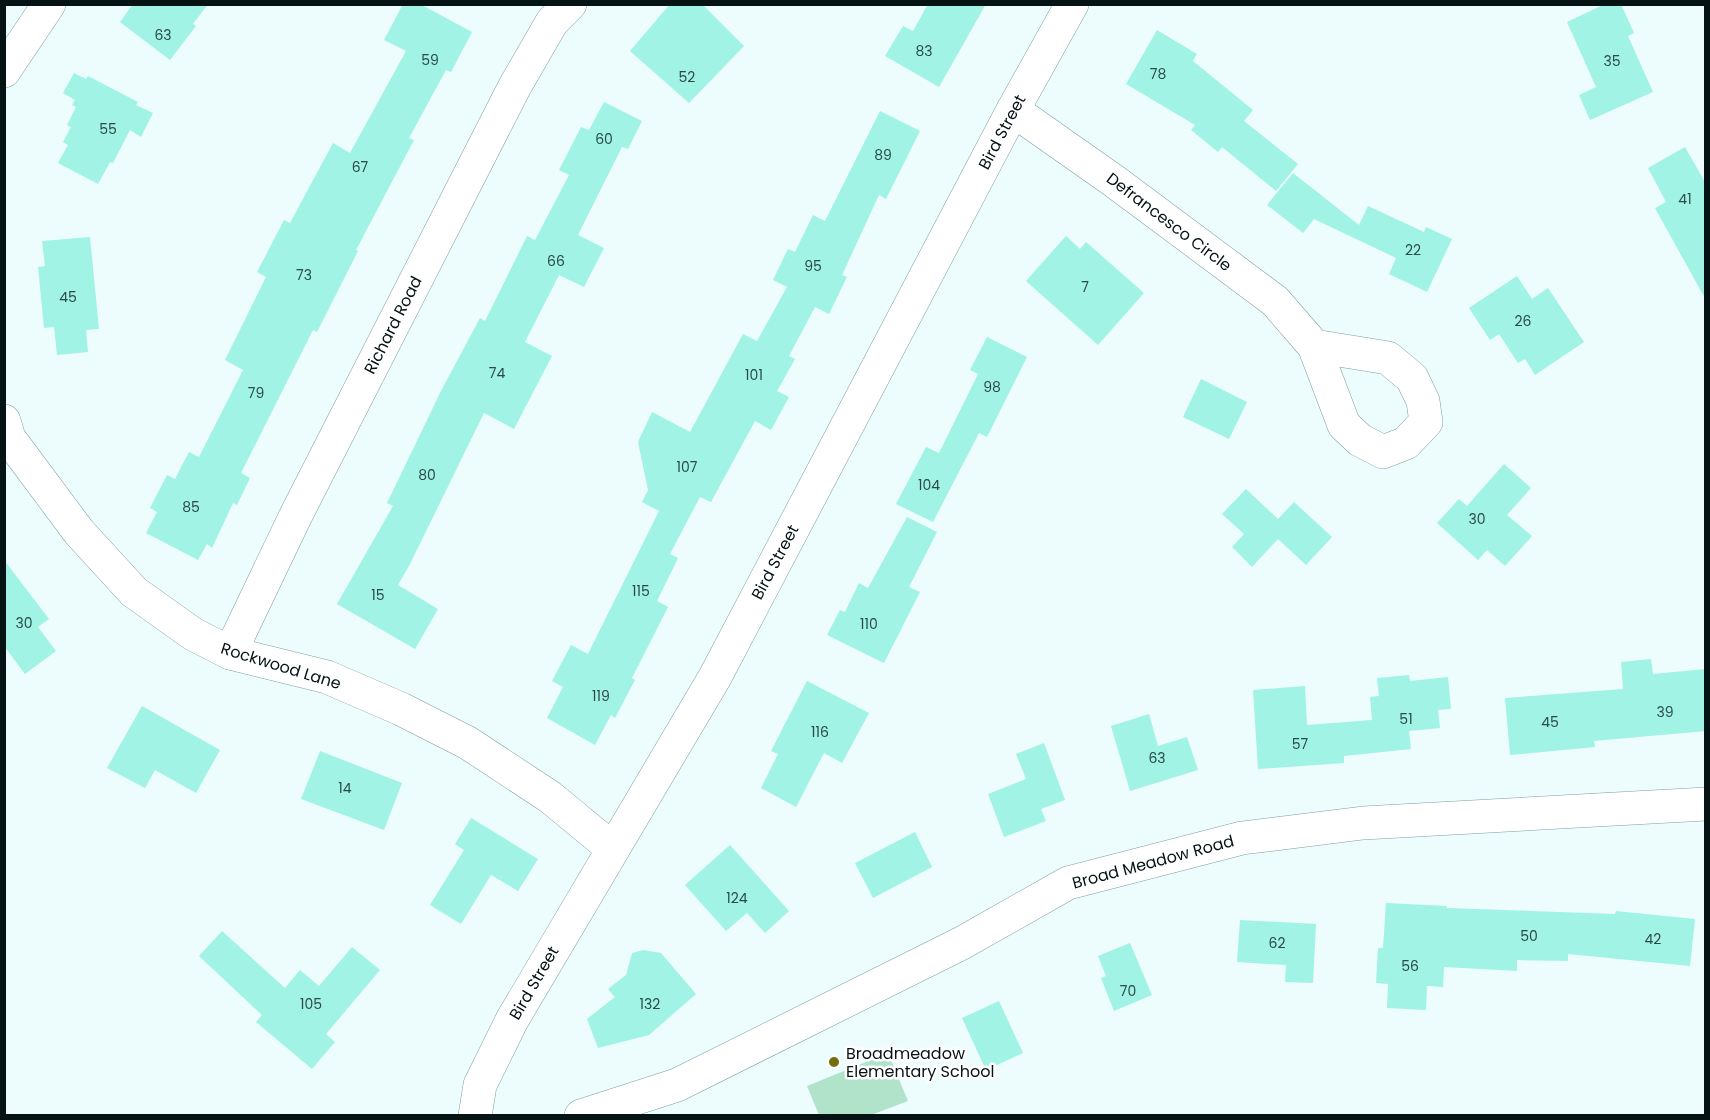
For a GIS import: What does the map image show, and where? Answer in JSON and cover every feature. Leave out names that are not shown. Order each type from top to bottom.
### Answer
[{"type":"street","points":[[4,71],[49,4]]},
{"type":"street","name":"Richard Road","points":[[230,653],[296,515],[515,86],[552,22],[570,4]]},
{"type":"street","name":"Bird Street","points":[[475,1116],[480,1085],[512,1020],[715,677],[1013,110],[1072,4]]},
{"type":"street","name":"Defrancesco Circle","points":[[1013,110],[1114,181],[1275,301],[1314,346]]},
{"type":"street","name":"Rockwood Lane","points":[[4,421],[9,438],[80,532],[134,592],[193,634],[230,653],[327,677],[401,708],[468,743],[550,797],[613,849]]},
{"type":"street","name":"Broad Meadow Road","points":[[581,1116],[677,1085],[962,944],[1068,883],[1242,838],[1363,823],[1706,804]]},
{"type":"green space","points":[[888,1053],[908,1101],[871,1115],[819,1115],[807,1086]]},
{"type":"building","points":[[133,4],[208,4],[193,24],[196,26],[170,60],[120,22]]},
{"type":"building","points":[[403,4],[420,4],[472,32],[451,72],[446,70],[409,138],[414,140],[356,250],[358,251],[317,332],[313,330],[241,473],[250,478],[237,505],[233,503],[212,548],[207,544],[198,560],[146,533],[157,512],[150,508],[167,475],[175,479],[189,452],[199,457],[243,370],[225,360],[266,277],[257,272],[284,220],[290,223],[333,143],[350,153],[406,51],[384,40]]},
{"type":"building","points":[[670,4],[702,4],[744,46],[689,103],[630,51]]},
{"type":"building","points":[[928,4],[986,4],[939,87],[885,56],[903,26],[913,31]]},
{"type":"building","points":[[1605,4],[1621,4],[1634,33],[1628,36],[1653,92],[1590,120],[1579,95],[1596,87],[1567,22]]},
{"type":"building","points":[[1157,30],[1197,54],[1193,61],[1253,110],[1244,121],[1298,164],[1276,191],[1222,147],[1218,152],[1191,130],[1195,125],[1126,84]]},
{"type":"building","points":[[74,73],[86,79],[88,76],[138,102],[136,105],[153,113],[141,137],[130,130],[113,163],[110,162],[98,184],[58,163],[68,145],[63,142],[71,127],[67,125],[76,107],[72,105],[75,100],[63,93]]},
{"type":"building","points":[[604,102],[642,121],[628,149],[622,147],[578,235],[604,248],[584,287],[559,275],[525,342],[552,356],[514,429],[484,413],[398,585],[438,609],[415,649],[337,604],[393,506],[387,503],[441,391],[480,318],[485,321],[527,236],[535,240],[569,175],[559,170],[581,127],[589,130]]},
{"type":"building","points":[[880,111],[920,131],[886,199],[879,195],[842,275],[847,277],[829,314],[815,307],[789,356],[795,359],[777,391],[789,397],[771,430],[755,421],[711,502],[700,497],[670,554],[678,558],[657,601],[668,607],[632,678],[635,680],[615,718],[611,715],[595,745],[547,718],[563,687],[552,681],[571,645],[588,654],[659,511],[642,502],[648,490],[638,442],[652,412],[690,432],[743,334],[757,341],[787,287],[773,280],[788,249],[795,252],[813,215],[825,221]]},
{"type":"building","points":[[1685,147],[1706,184],[1706,300],[1655,208],[1666,202],[1648,168]]},
{"type":"building","points":[[1293,173],[1359,225],[1368,206],[1424,232],[1426,227],[1452,239],[1427,292],[1389,274],[1396,258],[1314,219],[1303,233],[1267,205]]},
{"type":"building","points":[[1066,236],[1080,249],[1086,242],[1144,293],[1098,345],[1026,281]]},
{"type":"building","points":[[90,237],[99,329],[86,330],[88,352],[57,355],[54,327],[44,328],[38,267],[45,266],[42,241]]},
{"type":"building","points":[[1517,276],[1532,299],[1548,288],[1584,342],[1535,375],[1525,359],[1518,363],[1499,334],[1490,340],[1469,308]]},
{"type":"building","points":[[987,337],[1027,357],[987,437],[979,433],[933,522],[896,504],[926,447],[939,453],[978,374],[970,370]]},
{"type":"building","points":[[1201,379],[1247,402],[1229,439],[1183,417]]},
{"type":"building","points":[[1504,464],[1531,488],[1507,515],[1532,536],[1505,566],[1487,550],[1478,560],[1437,523],[1459,499],[1467,506]]},
{"type":"building","points":[[1246,489],[1278,519],[1294,502],[1332,537],[1306,565],[1278,539],[1252,567],[1232,547],[1244,534],[1222,514]]},
{"type":"building","points":[[907,517],[937,532],[909,587],[920,592],[884,663],[827,635],[840,610],[845,612],[859,583],[868,588]]},
{"type":"building","points":[[4,560],[49,619],[38,627],[56,651],[25,674],[4,646]]},
{"type":"building","points":[[1651,659],[1653,674],[1706,669],[1706,731],[1594,741],[1595,747],[1510,755],[1505,698],[1623,689],[1621,662]]},
{"type":"building","points":[[1409,675],[1410,681],[1448,677],[1451,709],[1438,710],[1440,728],[1409,731],[1411,749],[1344,756],[1344,763],[1258,769],[1253,690],[1305,686],[1307,725],[1372,720],[1370,697],[1379,696],[1377,678]]},
{"type":"building","points":[[807,681],[869,713],[842,763],[824,753],[796,807],[761,788],[778,754],[771,751]]},
{"type":"building","points":[[142,706],[220,750],[196,793],[155,770],[145,788],[107,768]]},
{"type":"building","points":[[1149,714],[1158,746],[1187,737],[1198,770],[1130,791],[1111,726]]},
{"type":"building","points":[[1044,743],[1065,800],[1041,809],[1046,821],[1004,837],[988,794],[1026,779],[1016,754]]},
{"type":"building","points":[[320,751],[402,783],[384,830],[301,799]]},
{"type":"building","points":[[471,818],[538,859],[518,891],[491,875],[461,924],[430,905],[464,850],[455,844]]},
{"type":"building","points":[[915,832],[932,867],[873,898],[855,863]]},
{"type":"building","points":[[730,845],[789,911],[765,933],[747,913],[726,931],[685,885]]},
{"type":"building","points":[[1386,903],[1447,906],[1447,908],[1615,914],[1616,911],[1695,919],[1690,966],[1568,954],[1568,961],[1517,960],[1517,971],[1444,967],[1443,987],[1427,986],[1426,1010],[1387,1008],[1388,984],[1376,983],[1378,948],[1383,948]]},
{"type":"building","points":[[1240,920],[1316,924],[1313,983],[1285,982],[1286,965],[1237,962]]},
{"type":"building","points":[[222,931],[285,988],[300,970],[319,986],[352,947],[380,970],[326,1034],[335,1042],[312,1069],[256,1022],[262,1015],[199,956]]},
{"type":"building","points":[[1130,943],[1152,995],[1114,1011],[1101,978],[1106,976],[1098,956]]},
{"type":"building","points":[[643,950],[661,953],[696,994],[649,1035],[598,1048],[587,1019],[615,997],[608,989],[626,975],[632,953]]},
{"type":"building","points":[[999,1001],[1023,1053],[986,1070],[962,1018]]},
{"type":"place","name":"Broadmeadow Elementary School","points":[[834,1062]]}]
